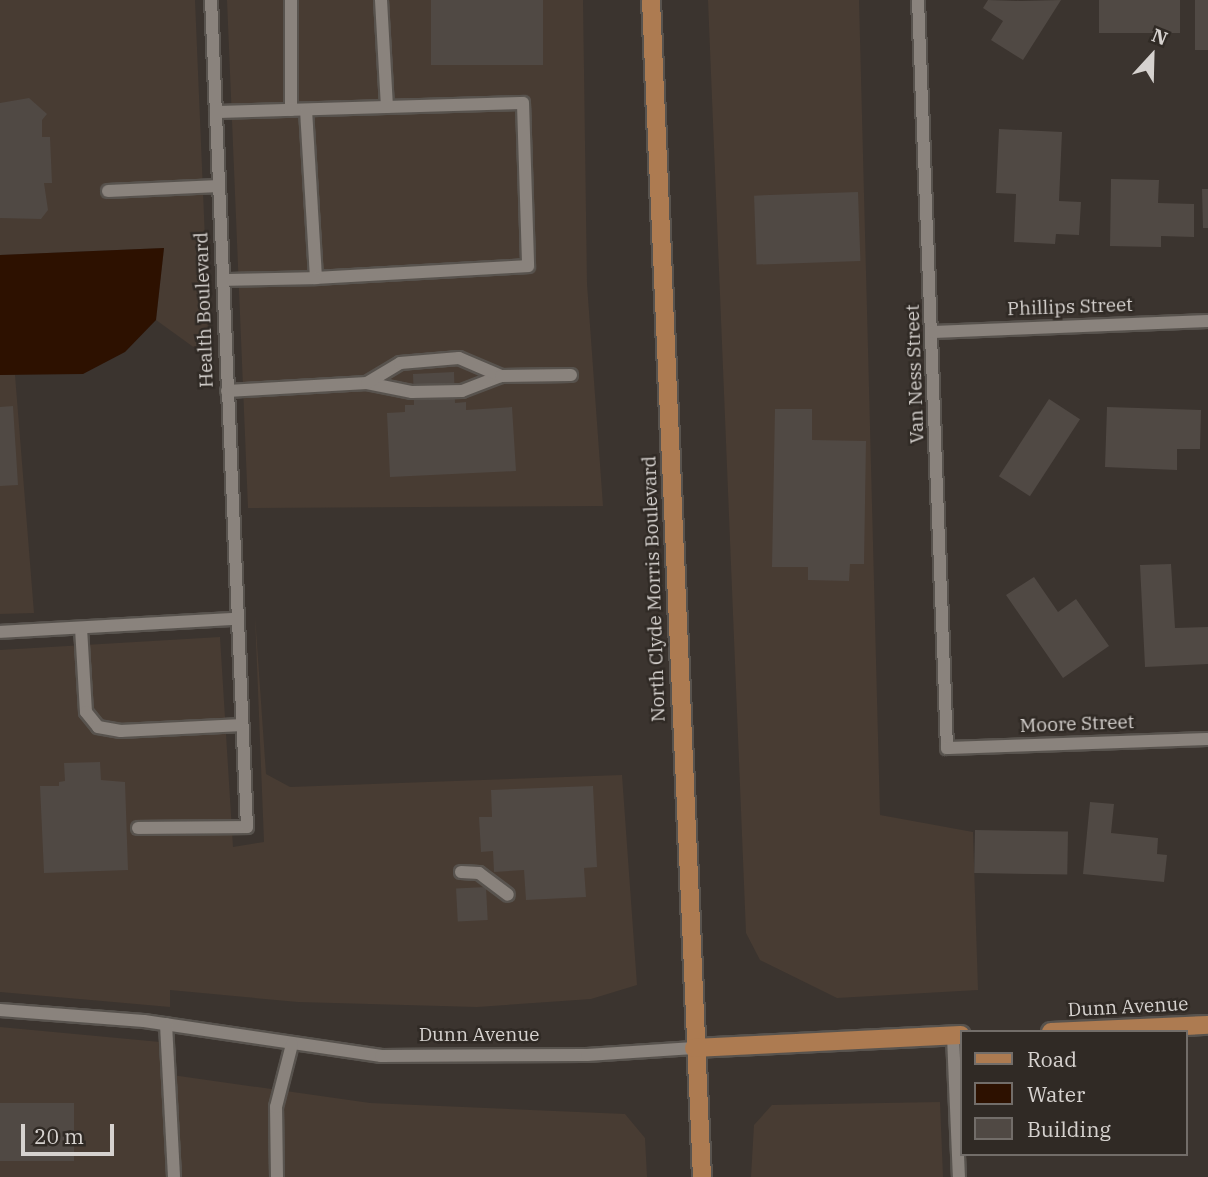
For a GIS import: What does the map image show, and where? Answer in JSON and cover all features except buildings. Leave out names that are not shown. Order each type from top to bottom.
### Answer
[{"type":"main road","name":"North Clyde Morris Boulevard","points":[[651,0],[694,1048],[702,1177]]},
{"type":"main road","name":"Dunn Avenue","points":[[1096,1030],[1208,1025]]},
{"type":"main road","name":"Dunn Avenue","points":[[694,1048],[957,1035]]},
{"type":"street","name":"Health Boulevard","points":[[138,828],[247,827],[211,0]]},
{"type":"street","points":[[291,0],[291,110]]},
{"type":"street","points":[[381,0],[387,107]]},
{"type":"street","name":"Van Ness Street","points":[[918,0],[933,332],[947,748]]},
{"type":"street","points":[[216,112],[523,103],[528,266],[316,278],[223,280]]},
{"type":"street","points":[[306,110],[316,278]]},
{"type":"street","points":[[108,191],[219,186]]},
{"type":"street","name":"Phillips Street","points":[[933,332],[1208,321]]},
{"type":"street","points":[[367,383],[400,363],[459,358],[501,376]]},
{"type":"street","points":[[227,391],[367,383],[412,392],[462,391],[501,376],[571,374]]},
{"type":"street","points":[[0,632],[236,619]]},
{"type":"street","points":[[81,628],[86,712],[98,727],[121,731],[242,725]]},
{"type":"street","name":"Moore Street","points":[[947,748],[1208,739]]},
{"type":"street","points":[[461,872],[479,873],[508,895]]},
{"type":"street","name":"Dunn Avenue","points":[[0,1010],[166,1024],[381,1056],[694,1048]]},
{"type":"street","points":[[166,1024],[174,1177]]},
{"type":"street","points":[[957,1035],[959,1177]]},
{"type":"street","points":[[277,1177],[276,1107],[292,1044]]},
{"type":"shaded area","points":[[0,0],[195,0],[210,359],[156,320],[164,248],[0,255]]},
{"type":"shaded area","points":[[227,0],[583,0],[587,284],[603,506],[248,508]]},
{"type":"shaded area","points":[[708,0],[859,0],[880,815],[973,832],[978,990],[837,998],[760,960],[746,933]]},
{"type":"shaded area","points":[[0,375],[15,375],[34,613],[0,614]]},
{"type":"shaded area","points":[[255,615],[266,774],[290,787],[622,775],[637,985],[591,999],[477,1007],[298,1002],[170,990],[170,1007],[0,992],[0,650],[220,637],[233,847],[264,842]]},
{"type":"shaded area","points":[[0,1027],[171,1043],[172,1075],[370,1103],[625,1114],[645,1138],[647,1177],[0,1177]]},
{"type":"shaded area","points":[[940,1102],[943,1177],[751,1177],[754,1125],[772,1105]]},
{"type":"water","points":[[164,248],[156,320],[125,352],[83,374],[0,375],[0,255]]}]
